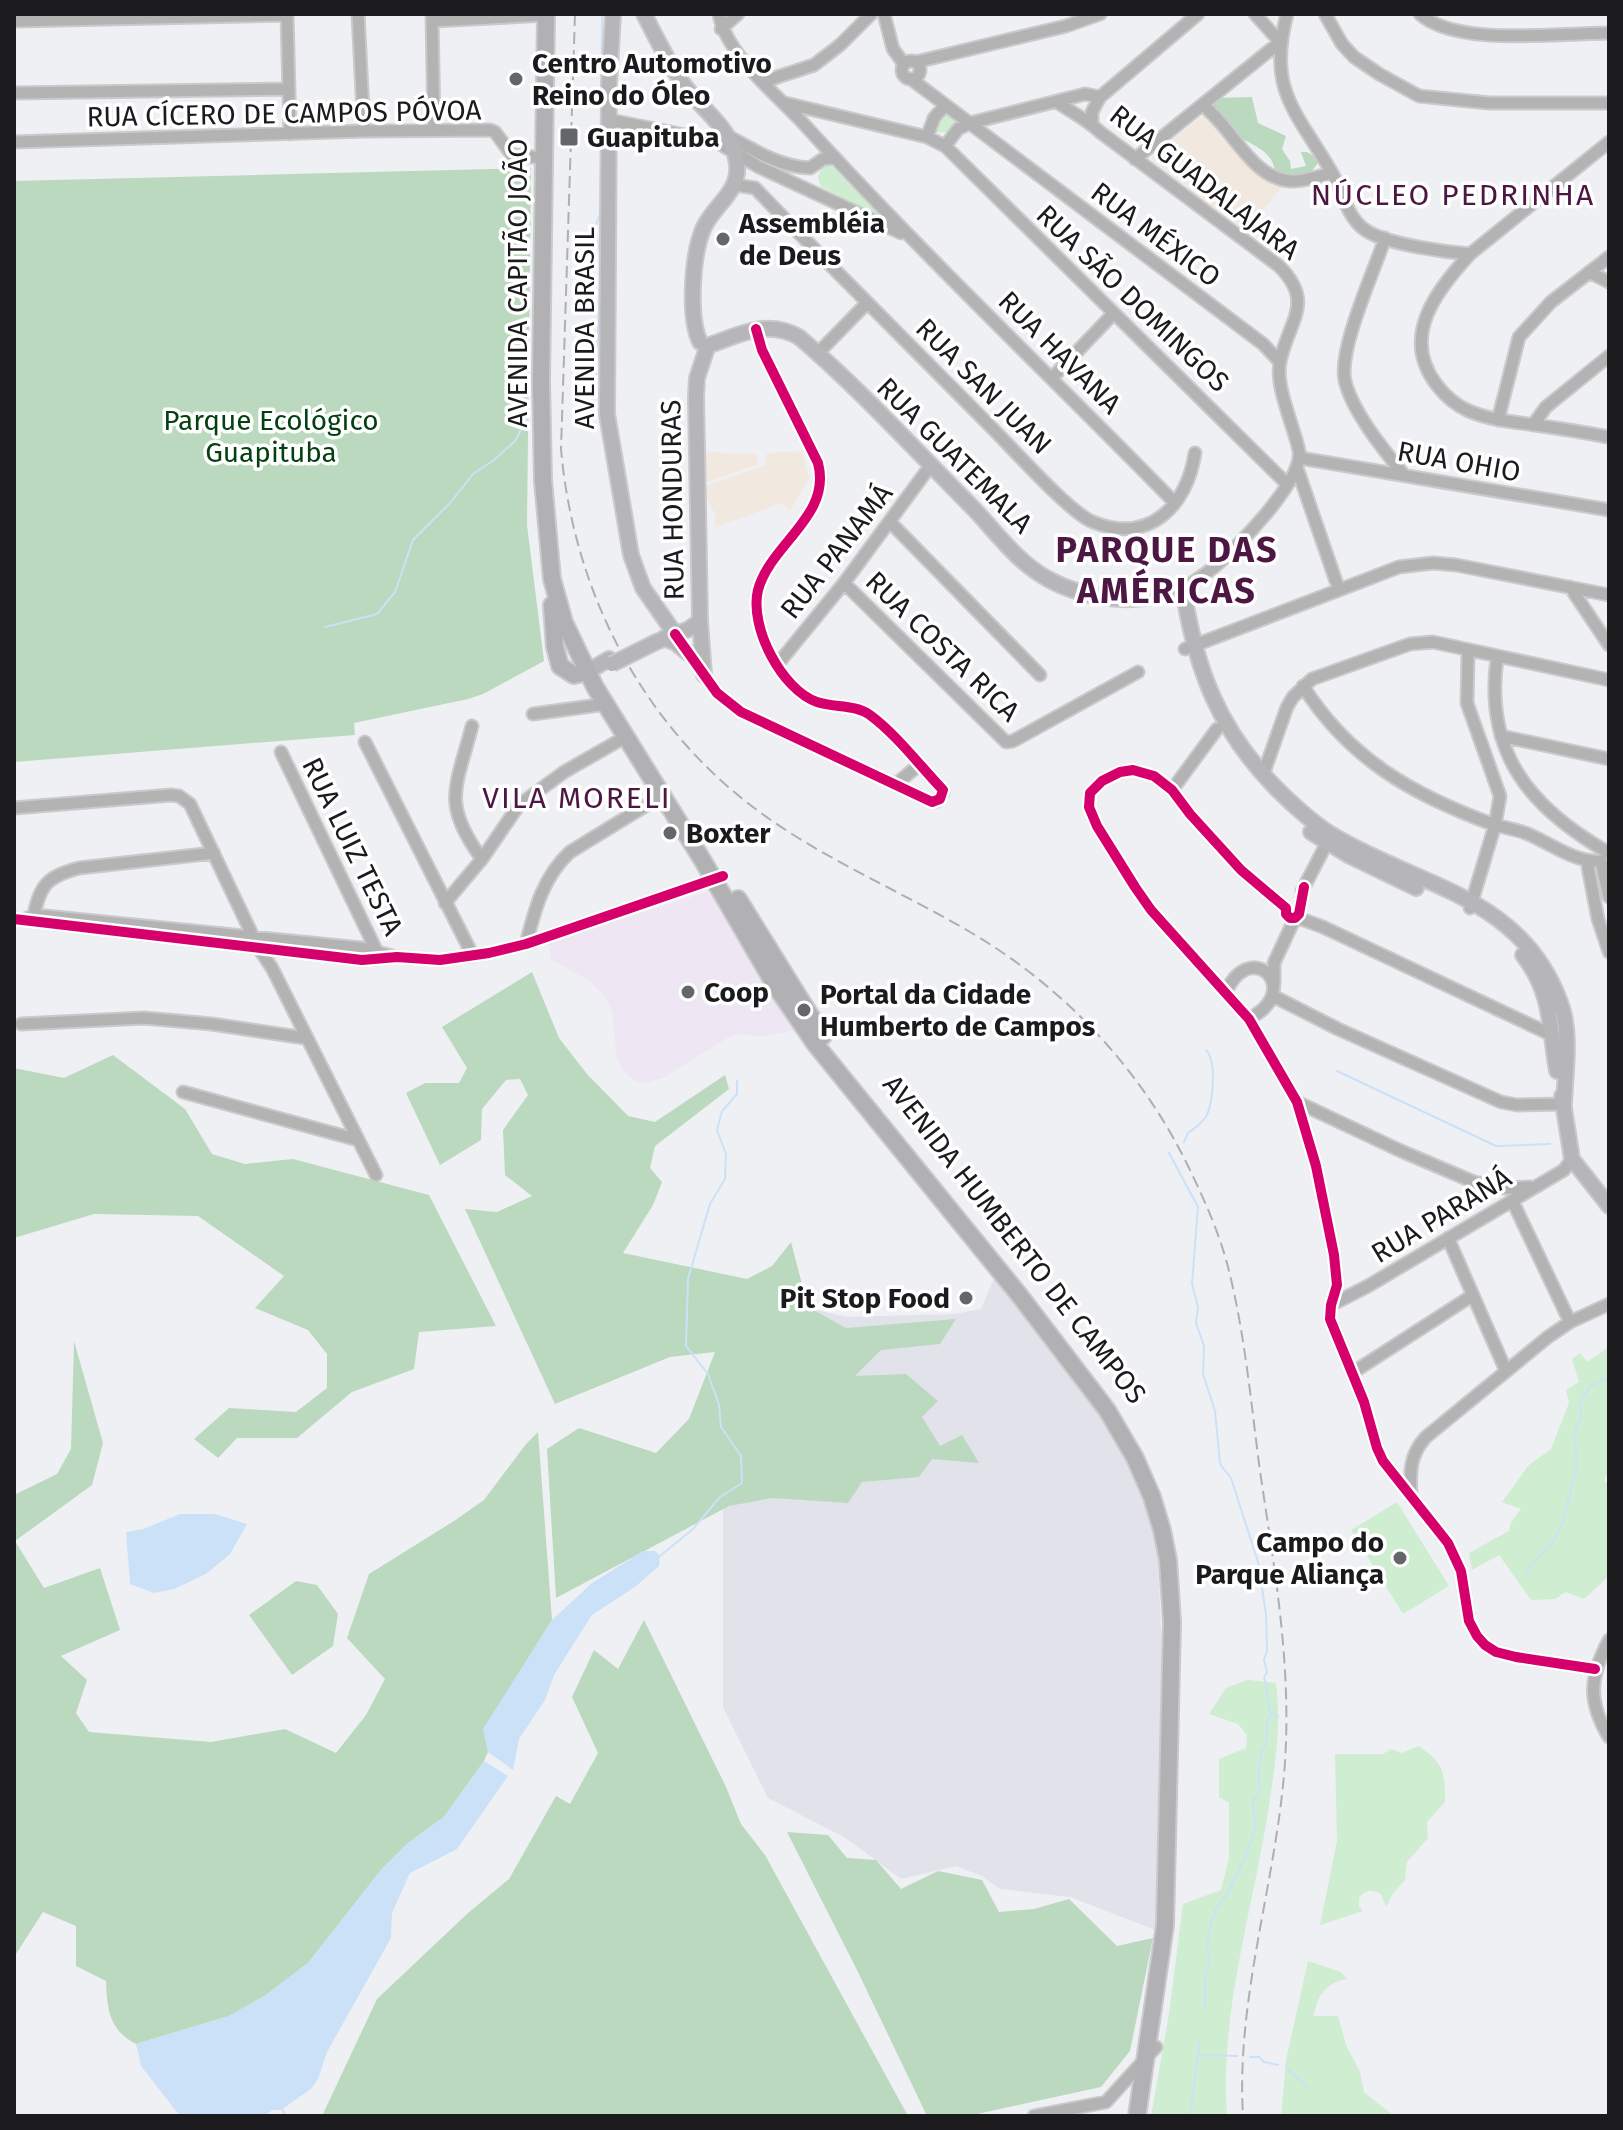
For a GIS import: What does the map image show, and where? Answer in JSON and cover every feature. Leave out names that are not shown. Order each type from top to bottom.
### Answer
[{"type":"highway","name":"AVENIDA CAPITÃO JOÃO","points":[[546,15],[542,452],[545,520],[569,619]]},
{"type":"highway","name":"AVENIDA CAPITÃO JOÃO","points":[[551,551],[552,579],[569,619],[601,665],[719,878],[782,983]]},
{"type":"highway","points":[[552,579],[557,660],[563,670],[574,675],[601,665]]},
{"type":"highway","points":[[554,637],[569,619]]},
{"type":"highway","name":"AVENIDA CAPITÃO JOÃO","points":[[601,665],[606,704],[719,878]]},
{"type":"highway","name":"AVENIDA HUMBERTO DE CAMPOS","points":[[782,983],[816,1045],[964,1220],[1107,1410],[1135,1458],[1152,1497],[1168,1560],[1176,1621],[1171,1879],[1146,2116]]},
{"type":"highway","name":"AVENIDA HUMBERTO DE CAMPOS","points":[[1137,2116],[1151,2052]]},
{"type":"main road","name":"AVENIDA BRASIL","points":[[613,14],[609,84],[608,429],[631,555],[637,575],[658,610],[663,636]]},
{"type":"main road","points":[[644,14],[686,88],[730,137],[735,154],[736,185]]},
{"type":"main road","name":"RUA HONDURAS","points":[[601,665],[700,621],[696,396],[705,346],[693,322],[699,243],[710,217],[736,185]]},
{"type":"main road","name":"RUA GUATEMALA","points":[[705,346],[756,329],[771,327],[789,331],[818,353],[1008,545],[1050,581],[1082,593],[1123,599],[1148,598],[1178,590]]},
{"type":"main road","points":[[1178,590],[1194,678],[1217,729],[1283,808],[1390,876],[1499,918],[1537,959],[1562,1005],[1566,1031],[1564,1104]]},
{"type":"main road","points":[[700,621],[704,675]]},
{"type":"main road","points":[[663,636],[688,653]]},
{"type":"main road","points":[[1189,647],[1224,722],[1263,775],[1328,839]]},
{"type":"main road","points":[[1471,905],[1500,930],[1527,961],[1545,995],[1572,1159],[1609,1206]]},
{"type":"street","points":[[14,21],[287,14],[290,134]]},
{"type":"street","points":[[358,14],[364,131]]},
{"type":"street","points":[[719,14],[721,29]]},
{"type":"street","points":[[721,29],[738,14]]},
{"type":"street","points":[[765,81],[800,71],[825,58],[871,14]]},
{"type":"street","points":[[884,14],[893,49],[917,76],[934,118]]},
{"type":"street","points":[[917,76],[931,59],[1066,26],[1100,14]]},
{"type":"street","points":[[1092,123],[1092,112],[1100,97],[1198,14]]},
{"type":"street","points":[[1255,14],[1280,42]]},
{"type":"street","points":[[1287,14],[1280,42],[1283,77],[1292,109],[1332,173],[1355,221],[1369,232],[1385,238],[1470,254]]},
{"type":"street","points":[[1325,14],[1342,44],[1354,57],[1419,96],[1489,103],[1609,103]]},
{"type":"street","points":[[1420,14],[1441,27],[1467,33],[1609,33]]},
{"type":"street","points":[[434,130],[433,18],[546,15]]},
{"type":"street","name":"RUA HAVANA","points":[[721,29],[740,56],[785,103],[827,154],[1175,503]]},
{"type":"street","points":[[1135,159],[1280,42]]},
{"type":"street","name":"RUA MÉXICO","points":[[917,76],[945,105],[1263,344],[1280,362]]},
{"type":"street","points":[[14,93],[288,89]]},
{"type":"street","points":[[945,146],[958,129],[970,123],[1085,94],[1100,97]]},
{"type":"street","name":"RUA GUADALAJARA","points":[[1057,102],[1077,117],[1092,123],[1290,278],[1297,289],[1297,307],[1280,362]]},
{"type":"street","name":"RUA SÃO DOMINGOS","points":[[785,103],[927,137],[945,146],[1287,484]]},
{"type":"street","points":[[927,137],[934,118],[945,105]]},
{"type":"street","points":[[1202,105],[1220,118],[1243,152],[1276,177],[1294,181],[1332,173]]},
{"type":"street","name":"RUA HAVANA","points":[[610,120],[715,141],[735,154],[760,161],[810,168]]},
{"type":"street","name":"RUA CÍCERO DE CAMPOS PÓVOA","points":[[14,142],[493,130],[512,155],[543,158]]},
{"type":"street","name":"RUA HAVANA","points":[[730,137],[760,161],[810,189],[910,237]]},
{"type":"street","points":[[1609,142],[1470,254],[1430,305],[1424,320],[1421,349],[1430,377],[1449,399],[1471,412],[1498,420],[1609,437]]},
{"type":"street","points":[[810,189],[810,168],[827,154]]},
{"type":"street","points":[[736,185],[755,188],[760,161]]},
{"type":"street","name":"RUA SAN JUAN","points":[[755,188],[1024,460],[1089,521],[1118,529],[1133,529],[1162,517],[1175,503]]},
{"type":"street","points":[[1385,238],[1350,339],[1344,371],[1350,395],[1377,440],[1404,475]]},
{"type":"street","points":[[1498,420],[1519,337],[1551,302],[1609,257]]},
{"type":"street","points":[[1589,272],[1609,282]]},
{"type":"street","points":[[818,353],[867,303]]},
{"type":"street","points":[[1052,378],[1113,314]]},
{"type":"street","points":[[688,653],[727,703],[741,712],[932,802],[943,793],[866,713],[855,708],[820,703],[807,698],[789,684],[760,625],[758,591],[770,565],[818,499],[822,478],[818,463],[762,350],[756,329]]},
{"type":"street","points":[[1539,425],[1540,413],[1609,356]]},
{"type":"street","points":[[1280,362],[1281,381],[1299,459],[1339,590]]},
{"type":"street","points":[[1175,503],[1188,483],[1195,453]]},
{"type":"street","name":"RUA OHIO","points":[[1299,459],[1609,510]]},
{"type":"street","name":"RUA GUATEMALA","points":[[1178,590],[1212,569],[1240,543],[1287,484],[1299,459]]},
{"type":"street","name":"RUA PANAMÁ","points":[[777,665],[844,583],[931,465]]},
{"type":"street","points":[[890,522],[1040,675]]},
{"type":"street","points":[[1189,647],[1399,567],[1433,563],[1609,595]]},
{"type":"street","name":"RUA COSTA RICA","points":[[844,583],[980,719],[1009,742],[1138,672]]},
{"type":"street","points":[[1570,587],[1609,645]]},
{"type":"street","points":[[1263,775],[1287,707],[1303,686],[1321,674],[1410,644],[1433,642],[1609,680]]},
{"type":"street","points":[[1468,651],[1466,688],[1473,722],[1500,796],[1495,825],[1471,905]]},
{"type":"street","points":[[1497,658],[1493,687],[1496,720],[1507,754],[1524,785],[1547,811],[1606,856],[1609,897]]},
{"type":"street","points":[[1303,686],[1336,732],[1359,753],[1408,785],[1587,862],[1606,856]]},
{"type":"street","points":[[533,714],[606,704]]},
{"type":"street","points":[[1473,722],[1496,720]]},
{"type":"street","points":[[472,726],[454,803],[464,834],[482,859]]},
{"type":"street","points":[[1172,790],[1217,729]]},
{"type":"street","points":[[445,903],[482,859],[512,813],[530,795],[627,736]]},
{"type":"street","points":[[1501,736],[1609,759]]},
{"type":"street","points":[[365,742],[473,956]]},
{"type":"street","name":"RUA LUIZ TESTA","points":[[281,752],[379,956]]},
{"type":"street","points":[[1486,758],[1507,754]]},
{"type":"street","points":[[896,784],[919,765]]},
{"type":"street","points":[[1554,1036],[1293,911],[1262,888],[1224,852],[1172,790],[1144,771],[1120,772],[1094,787],[1090,793],[1089,807],[1097,826],[1151,910],[1249,1019],[1297,1102],[1316,1166],[1334,1255],[1337,1285],[1330,1319],[1383,1461],[1448,1543],[1456,1558],[1469,1621],[1485,1645],[1496,1652],[1595,1669]]},
{"type":"street","points":[[526,944],[545,884],[561,860],[663,795]]},
{"type":"street","points":[[14,808],[179,796],[190,804],[256,942],[376,1175]]},
{"type":"street","points":[[1249,1019],[1262,1011],[1273,990],[1274,963],[1293,911],[1328,839]]},
{"type":"street","points":[[214,853],[79,868],[53,875],[26,919],[440,960],[526,944],[719,878]]},
{"type":"street","points":[[1587,862],[1598,919],[1609,952]]},
{"type":"street","points":[[272,968],[279,944]]},
{"type":"street","points":[[1226,992],[1238,972],[1251,967],[1268,968],[1274,963]]},
{"type":"street","points":[[1258,968],[1265,971],[1273,990],[1338,1029],[1501,1102],[1517,1105],[1564,1104]]},
{"type":"street","points":[[21,1024],[144,1018],[212,1024],[305,1038]]},
{"type":"street","points":[[183,1092],[358,1140]]},
{"type":"street","points":[[1297,1102],[1401,1151],[1491,1187],[1535,1187]]},
{"type":"street","name":"RUA PARANÁ","points":[[1331,1305],[1564,1170],[1572,1159]]},
{"type":"street","points":[[1487,1215],[1493,1200],[1491,1187]]},
{"type":"street","points":[[1512,1200],[1570,1322]]},
{"type":"street","points":[[1448,1238],[1506,1371]]},
{"type":"street","points":[[1352,1373],[1473,1295]]},
{"type":"street","points":[[1411,1498],[1409,1469],[1421,1442],[1570,1322],[1609,1304]]},
{"type":"street","points":[[1609,1640],[1595,1669],[1593,1705],[1609,1737]]},
{"type":"street","points":[[1103,2116],[1106,2102],[1151,2052]]},
{"type":"street","points":[[1034,2116],[1106,2102]]},
{"type":"shaded area","points":[[1209,116],[1230,139],[1229,145],[1282,188],[1244,230],[1153,161],[1156,152],[1201,117]]},
{"type":"shaded area","points":[[802,451],[809,478],[790,511],[781,503],[715,528],[715,514],[700,488],[765,465],[767,453]]},
{"type":"shaded area","points":[[705,452],[758,454],[757,465],[705,483]]},
{"type":"shaded area","name":"Coop","points":[[712,890],[798,1030],[758,1037],[739,1034],[729,1037],[663,1078],[644,1083],[635,1081],[622,1070],[617,1060],[612,1013],[606,998],[590,981],[551,960],[549,943]]},
{"type":"shaded area","points":[[996,1274],[1113,1433],[1135,1475],[1149,1515],[1158,1559],[1162,1654],[1158,1931],[1070,1897],[1000,1889],[982,1876],[956,1866],[901,1879],[844,1837],[768,1798],[723,1707],[723,1373],[786,1303],[847,1317],[955,1314],[981,1309]]},
{"type":"green space","points":[[1252,97],[1258,123],[1286,136],[1282,149],[1291,169],[1306,166],[1301,152],[1320,160],[1309,175],[1293,176],[1275,171],[1269,157],[1233,132],[1211,106],[1217,98]]},
{"type":"green space","points":[[944,111],[957,122],[948,131],[937,132],[939,115]]},
{"type":"green space","points":[[826,160],[883,219],[820,186],[818,176]]},
{"type":"green space","name":"Parque Ecológico Guapituba","points":[[531,168],[527,525],[544,661],[468,699],[354,723],[355,735],[14,762],[14,181]]},
{"type":"green space","points":[[532,972],[559,1038],[587,1074],[628,1116],[655,1122],[725,1075],[729,1089],[655,1146],[650,1168],[662,1182],[653,1205],[623,1253],[747,1279],[772,1266],[791,1242],[808,1307],[846,1328],[956,1319],[940,1344],[881,1350],[855,1376],[906,1374],[938,1401],[922,1417],[940,1446],[962,1435],[979,1463],[932,1459],[919,1477],[862,1482],[848,1503],[772,1498],[729,1506],[556,1598],[547,1449],[579,1428],[656,1453],[689,1419],[715,1352],[670,1357],[555,1404],[465,1209],[497,1212],[532,1196],[505,1175],[503,1130],[528,1095],[520,1079],[506,1080],[482,1109],[481,1140],[440,1165],[406,1093],[425,1083],[459,1083],[467,1068],[442,1027]]},
{"type":"green space","points":[[113,1055],[185,1109],[212,1154],[245,1164],[293,1159],[429,1195],[496,1326],[419,1332],[414,1369],[352,1392],[297,1438],[237,1438],[218,1458],[194,1439],[229,1408],[296,1412],[327,1388],[327,1354],[308,1330],[255,1308],[284,1276],[198,1216],[94,1214],[14,1238],[14,1068],[64,1078]]},
{"type":"green space","points":[[74,1341],[103,1443],[92,1485],[15,1541],[44,1588],[100,1568],[120,1630],[61,1656],[87,1680],[76,1713],[89,1732],[211,1742],[285,1729],[336,1753],[366,1715],[385,1679],[347,1638],[369,1574],[484,1500],[538,1432],[552,1620],[484,1729],[488,1752],[484,1761],[444,1817],[408,1843],[381,1870],[308,1963],[266,1995],[229,2016],[136,2044],[120,2032],[111,2018],[106,1981],[76,1966],[76,1926],[43,1912],[14,1957],[14,1495],[57,1474],[71,1449]]},
{"type":"green space","points":[[1609,1347],[1609,1467],[1604,1481],[1609,1484],[1609,1576],[1584,1599],[1566,1592],[1555,1599],[1531,1600],[1499,1555],[1472,1570],[1469,1553],[1509,1531],[1511,1522],[1521,1509],[1502,1502],[1529,1465],[1551,1449],[1569,1403],[1566,1390],[1579,1382],[1572,1359],[1580,1353],[1587,1362]]},
{"type":"green space","name":"Campo do Parque Aliança","points":[[1397,1502],[1449,1586],[1403,1614],[1351,1530]]},
{"type":"green space","points":[[296,1581],[317,1585],[338,1614],[333,1646],[292,1675],[249,1615]]},
{"type":"green space","points":[[644,1620],[741,1824],[765,1855],[908,2116],[322,2116],[377,1999],[468,1913],[509,1879],[556,1796],[570,1804],[598,1753],[572,1697],[594,1650],[618,1669]]},
{"type":"green space","points":[[1248,1680],[1276,1683],[1278,1727],[1264,1838],[1233,1997],[1226,2076],[1227,2116],[1151,2116],[1169,2014],[1183,1904],[1221,1890],[1229,1858],[1229,1803],[1219,1797],[1219,1759],[1246,1748],[1247,1735],[1238,1724],[1209,1714],[1226,1688]]},
{"type":"green space","points":[[1418,1746],[1438,1763],[1444,1783],[1445,1802],[1427,1822],[1428,1838],[1407,1862],[1405,1880],[1386,1907],[1381,1894],[1369,1891],[1359,1898],[1363,1911],[1320,1925],[1337,1841],[1335,1754],[1383,1754],[1391,1749],[1402,1753]]},
{"type":"green space","points":[[787,1832],[828,1835],[847,1858],[876,1860],[901,1889],[938,1871],[982,1880],[999,1912],[1034,1909],[1069,1899],[1117,1946],[1153,1938],[1130,2051],[1101,2087],[968,2116],[927,2116]]},
{"type":"green space","points":[[1308,1961],[1341,1972],[1347,1979],[1324,1991],[1317,2002],[1314,2016],[1338,2016],[1346,2045],[1360,2072],[1364,2092],[1394,2116],[1281,2116],[1286,2060]]},
{"type":"water","points":[[180,1514],[215,1514],[247,1524],[230,1554],[206,1574],[174,1589],[154,1593],[130,1584],[126,1532],[143,1529]]},
{"type":"water","points":[[643,1551],[655,1551],[660,1556],[659,1566],[635,1587],[592,1615],[554,1675],[545,1700],[519,1739],[513,1770],[488,1752],[483,1729],[552,1620],[592,1583]]},
{"type":"water","points":[[484,1761],[508,1776],[457,1849],[410,1873],[392,1913],[391,1938],[327,2052],[318,2079],[311,2089],[281,2110],[272,2110],[265,2116],[180,2116],[141,2066],[136,2044],[229,2016],[266,1995],[308,1963],[381,1870],[408,1843],[444,1817]]},
{"type":"waterway","points":[[601,153],[602,14]]},
{"type":"waterway","points":[[595,396],[601,257],[595,228],[600,214],[601,172]]},
{"type":"waterway","points":[[325,627],[377,614],[395,592],[413,540],[450,503],[473,474],[515,441],[528,417]]},
{"type":"waterway","points":[[1184,1142],[1209,1109],[1213,1072],[1206,1050]]},
{"type":"waterway","points":[[1337,1071],[1496,1146],[1550,1144]]},
{"type":"waterway","points":[[660,1556],[693,1529],[720,1497],[742,1483],[741,1456],[721,1427],[719,1405],[708,1374],[686,1346],[688,1279],[710,1204],[725,1179],[726,1154],[717,1130],[722,1111],[737,1094],[737,1081]]},
{"type":"waterway","points":[[1169,1153],[1198,1207],[1192,1284],[1198,1307],[1196,1323],[1204,1346],[1203,1374],[1215,1411],[1220,1464],[1231,1478],[1258,1562],[1266,1614],[1267,1651],[1264,1659],[1267,1673],[1264,1677],[1271,1716],[1267,1721],[1266,1745],[1261,1752],[1258,1771],[1260,1788],[1253,1800],[1255,1827],[1252,1839],[1211,1923],[1205,2007]]},
{"type":"waterway","points":[[1524,1574],[1554,1540],[1562,1525],[1577,1466],[1574,1434],[1581,1417],[1580,1402],[1590,1386],[1609,1377]]},
{"type":"waterway","points":[[1269,1710],[1278,1717]]},
{"type":"waterway","points":[[1190,2116],[1200,2040]]},
{"type":"waterway","points":[[1198,2055],[1237,2056]]},
{"type":"waterway","points":[[1250,2057],[1259,2057],[1264,2062],[1278,2065]]},
{"type":"waterway","points":[[1287,2068],[1307,2087]]},
{"type":"waterway","points":[[281,2107],[286,2116]]},
{"type":"railway","points":[[575,14],[561,449],[568,500],[580,551],[596,599],[618,646],[674,732],[710,770],[749,804],[802,840],[942,916],[1004,954],[1037,978],[1097,1033],[1147,1096],[1169,1130],[1216,1228],[1234,1292],[1247,1369],[1277,1585],[1286,1698],[1284,1775],[1279,1818],[1245,2030],[1243,2116]]},
{"type":"cycle path","points":[[675,634],[717,693],[741,712],[932,802],[940,799],[943,790],[880,723],[858,709],[824,704],[804,695],[781,671],[763,639],[758,621],[758,590],[775,558],[809,514],[820,482],[818,463],[762,350],[756,329]]},
{"type":"cycle path","points":[[1304,887],[1299,914],[1290,918],[1286,908],[1241,870],[1172,790],[1154,776],[1133,770],[1120,772],[1102,781],[1090,793],[1089,807],[1097,826],[1135,887],[1151,910],[1249,1019],[1297,1102],[1316,1166],[1334,1255],[1337,1285],[1330,1319],[1364,1402],[1383,1461],[1448,1543],[1461,1571],[1469,1621],[1477,1636],[1496,1652],[1595,1669]]},
{"type":"cycle path","points":[[14,919],[362,960],[397,957],[440,960],[526,944],[723,876]]},
{"type":"place","name":"Centro Automotivo Reino do Óleo","points":[[516,79]]},
{"type":"place","name":"Guapituba","points":[[569,137]]},
{"type":"place","name":"Assembléia de Deus","points":[[723,239]]},
{"type":"place","name":"Boxter","points":[[670,833]]},
{"type":"place","name":"Coop","points":[[688,992]]},
{"type":"place","name":"Portal da Cidade Humberto de Campos","points":[[804,1010]]},
{"type":"place","name":"Pit Stop Food","points":[[966,1298]]},
{"type":"place","name":"Campo do Parque Aliança","points":[[1400,1558]]},
{"type":"district","name":"NÚCLEO PEDRINHA","points":[[1453,195]]},
{"type":"district","name":"PARQUE DAS AMÉRICAS","points":[[1167,570]]},
{"type":"district","name":"VILA MORELI","points":[[577,798]]}]
